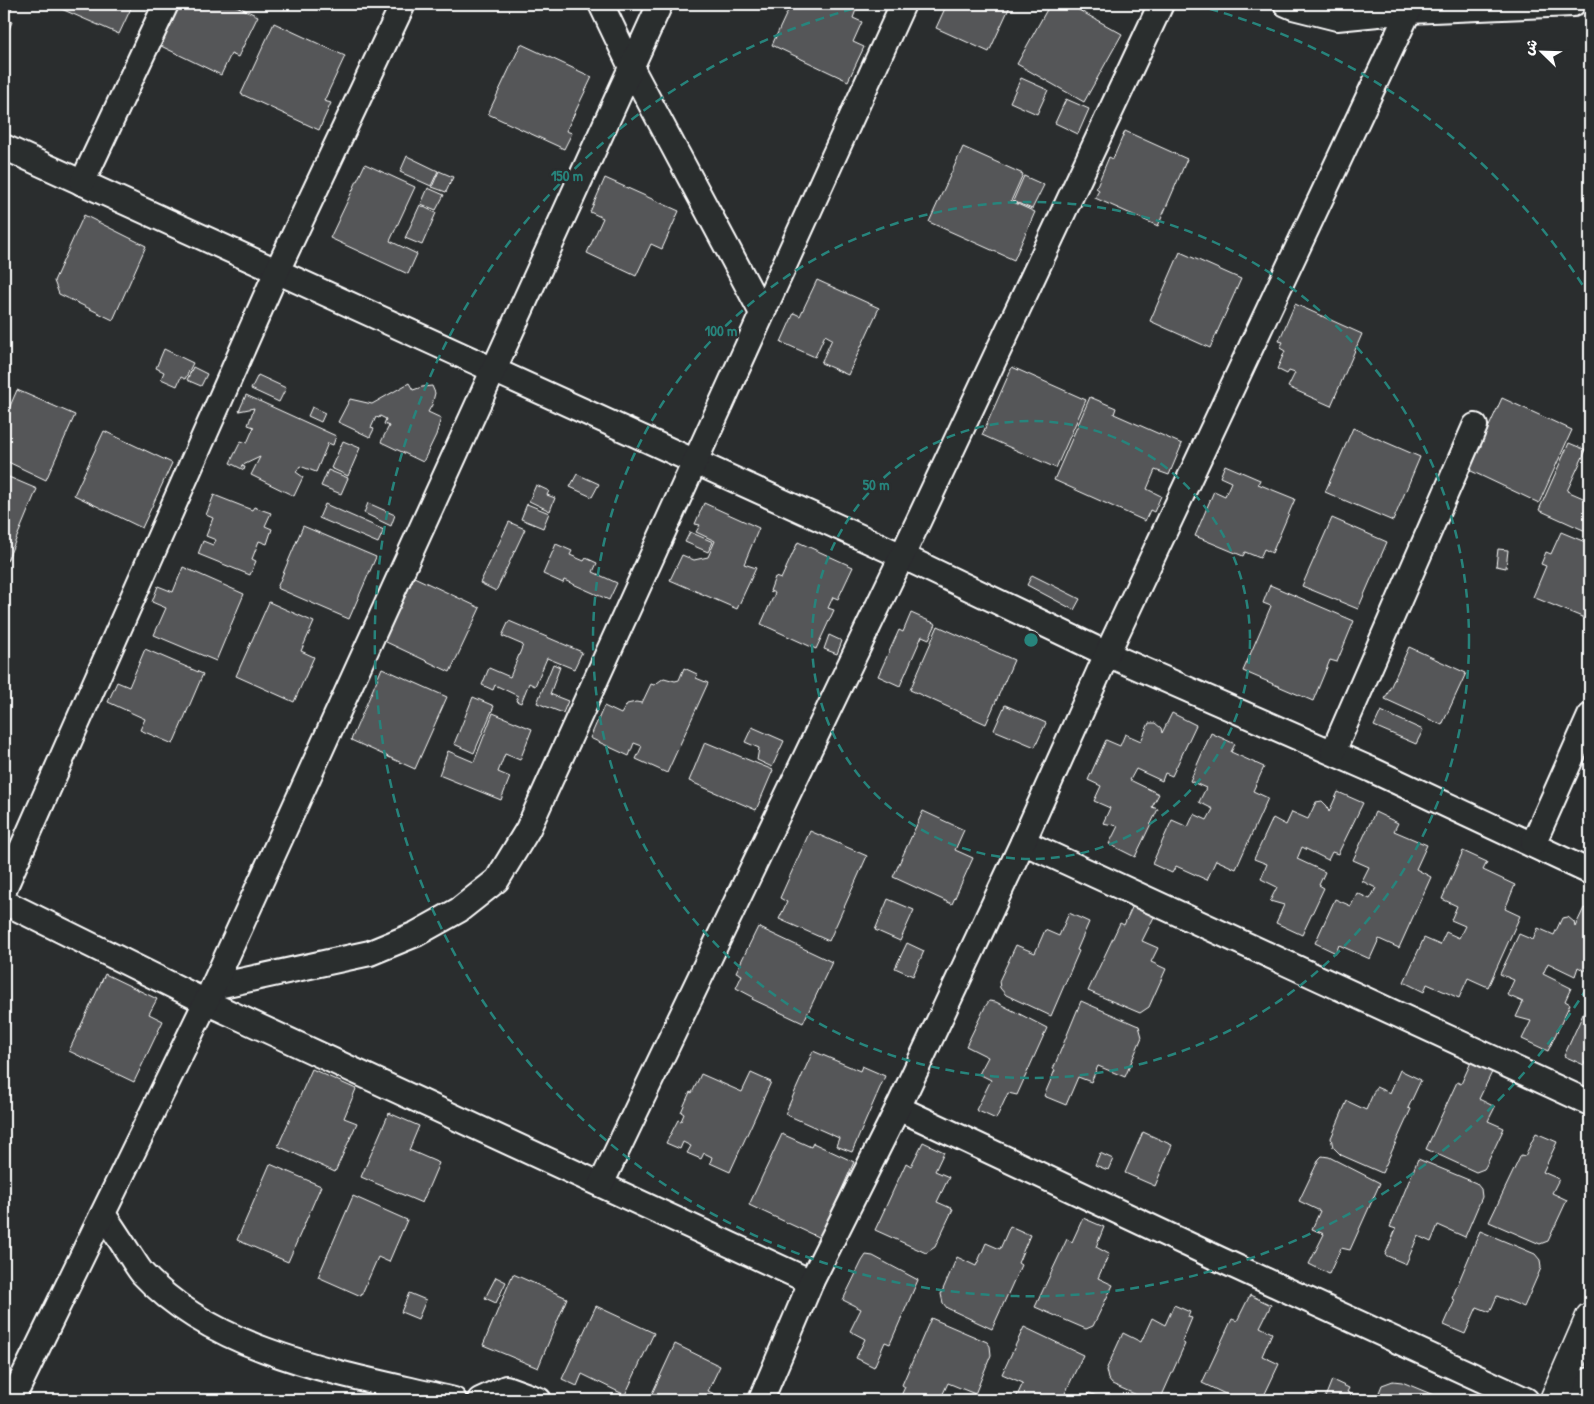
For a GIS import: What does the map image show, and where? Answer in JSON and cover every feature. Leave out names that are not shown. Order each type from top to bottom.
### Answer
[{"type":"street","points":[[82,183],[166,4]]},
{"type":"street","points":[[4,889],[277,271],[403,4]]},
{"type":"street","points":[[601,4],[631,67],[762,313]]},
{"type":"street","points":[[12,1400],[210,994],[660,4]]},
{"type":"street","points":[[210,994],[370,953],[416,934],[459,910],[497,880],[528,829],[903,4]]},
{"type":"street","points":[[601,1184],[902,556],[1161,4]]},
{"type":"street","points":[[1286,4],[1337,18],[1410,7],[1573,4]]},
{"type":"street","points":[[766,1399],[811,1282],[898,1108],[1023,842],[1107,654],[1410,7]]},
{"type":"street","points":[[4,147],[902,556],[1107,654],[1333,752],[1590,872]]},
{"type":"street","points":[[1333,752],[1476,426]]},
{"type":"street","points":[[1533,844],[1590,716]]},
{"type":"street","points":[[1023,842],[1590,1103]]},
{"type":"street","points":[[4,902],[210,994],[601,1184],[811,1282]]},
{"type":"street","points":[[898,1108],[1219,1259],[1526,1400]]},
{"type":"street","points":[[103,1214],[142,1272],[167,1297],[204,1322],[273,1354],[454,1400]]},
{"type":"street","points":[[1556,1397],[1590,1317]]},
{"type":"street","points":[[1556,1397],[1590,1380]]},
{"type":"street","points":[[480,1400],[506,1388],[539,1400]]},
{"type":"building","points":[[4,4],[12,4],[13,6],[6,19],[12,22],[4,41]]},
{"type":"building","points":[[50,4],[133,4],[119,34]]},
{"type":"building","points":[[180,4],[232,4],[258,16],[238,57],[231,54],[221,75],[161,46]]},
{"type":"building","points":[[791,4],[844,4],[856,10],[853,18],[862,22],[853,42],[864,47],[848,81],[772,45]]},
{"type":"building","points":[[947,4],[1011,4],[989,52],[936,28]]},
{"type":"building","points":[[1050,4],[1068,4],[1122,34],[1084,102],[1017,64]]},
{"type":"building","points":[[274,23],[345,56],[324,101],[331,103],[319,130],[241,94]]},
{"type":"building","points":[[521,44],[592,77],[566,131],[572,133],[564,149],[488,114]]},
{"type":"building","points":[[1021,78],[1048,90],[1037,114],[1010,102]]},
{"type":"building","points":[[1066,99],[1089,109],[1078,134],[1055,123]]},
{"type":"building","points":[[1125,131],[1187,159],[1158,226],[1095,198],[1099,190],[1096,188],[1109,157],[1113,159]]},
{"type":"building","points":[[963,147],[1023,174],[1011,201],[1035,212],[1014,260],[929,222]]},
{"type":"building","points":[[407,156],[438,171],[431,186],[400,172]]},
{"type":"building","points":[[365,164],[415,187],[390,241],[417,254],[408,274],[330,238]]},
{"type":"building","points":[[439,171],[453,177],[446,192],[432,187]]},
{"type":"building","points":[[1024,176],[1044,185],[1032,209],[1013,201]]},
{"type":"building","points":[[605,178],[679,211],[662,249],[651,244],[636,276],[587,253],[603,218],[590,212]]},
{"type":"building","points":[[428,188],[444,195],[436,210],[421,204]]},
{"type":"building","points":[[420,205],[436,213],[422,245],[405,238]]},
{"type":"building","points":[[84,215],[146,246],[113,320],[59,294],[54,281]]},
{"type":"building","points":[[1180,252],[1241,279],[1210,348],[1150,321]]},
{"type":"building","points":[[817,280],[879,308],[848,375],[821,363],[832,339],[825,335],[815,357],[781,342],[794,313],[800,316]]},
{"type":"building","points":[[1295,304],[1362,334],[1331,406],[1288,387],[1295,373],[1289,371],[1287,374],[1277,369],[1285,351],[1280,348],[1283,342],[1279,341]]},
{"type":"building","points":[[164,349],[193,363],[185,379],[181,377],[177,386],[161,379],[164,372],[156,368]]},
{"type":"building","points":[[193,367],[207,374],[201,386],[187,380]]},
{"type":"building","points":[[1012,367],[1086,400],[1056,468],[982,435]]},
{"type":"building","points":[[258,375],[286,388],[279,402],[251,389]]},
{"type":"building","points":[[409,383],[413,390],[432,386],[435,393],[428,412],[441,418],[436,435],[423,462],[381,442],[389,426],[384,424],[386,419],[380,416],[379,418],[376,417],[371,428],[374,429],[370,437],[338,422],[350,399],[372,404]]},
{"type":"building","points":[[17,390],[75,415],[46,480],[4,460],[4,412],[7,413]]},
{"type":"building","points":[[246,395],[336,436],[333,445],[328,443],[316,472],[300,466],[296,472],[303,477],[294,496],[251,475],[260,457],[241,466],[245,467],[244,470],[230,463],[241,441],[247,443],[254,427],[248,425],[254,408],[239,411]]},
{"type":"building","points":[[1090,397],[1116,408],[1114,414],[1182,444],[1169,475],[1155,470],[1147,489],[1161,496],[1154,512],[1150,510],[1145,521],[1054,480]]},
{"type":"building","points":[[1502,398],[1572,430],[1539,503],[1469,470]]},
{"type":"building","points":[[312,407],[325,413],[321,422],[308,416]]},
{"type":"building","points":[[1353,428],[1420,457],[1393,521],[1325,492]]},
{"type":"building","points":[[104,431],[172,463],[142,528],[74,495]]},
{"type":"building","points":[[343,441],[360,448],[348,476],[331,468]]},
{"type":"building","points":[[1569,443],[1586,450],[1567,491],[1590,501],[1590,533],[1539,510]]},
{"type":"building","points":[[1225,465],[1260,480],[1258,484],[1295,499],[1272,553],[1264,549],[1260,558],[1245,552],[1243,556],[1195,536],[1214,491],[1225,496],[1231,482],[1220,477]]},
{"type":"building","points":[[328,470],[348,478],[341,494],[321,486]]},
{"type":"building","points":[[577,474],[599,484],[592,497],[570,487]]},
{"type":"building","points":[[4,475],[37,489],[7,561],[4,560]]},
{"type":"building","points":[[536,485],[549,491],[547,495],[555,498],[550,511],[529,501]]},
{"type":"building","points":[[214,495],[252,510],[254,507],[271,513],[265,526],[272,529],[267,544],[259,541],[252,559],[256,561],[250,575],[198,554],[203,541],[213,545],[216,540],[206,536],[213,518],[206,515]]},
{"type":"building","points":[[368,503],[395,515],[391,526],[364,513]]},
{"type":"building","points":[[704,503],[759,528],[744,564],[756,568],[737,609],[670,580],[682,555],[694,560],[708,557],[715,541],[696,532],[700,525],[695,524]]},
{"type":"building","points":[[325,504],[384,530],[378,543],[319,518]]},
{"type":"building","points":[[527,504],[549,513],[543,528],[521,519]]},
{"type":"building","points":[[1332,518],[1387,542],[1358,609],[1302,586]]},
{"type":"building","points":[[509,522],[525,529],[496,591],[480,583]]},
{"type":"building","points":[[303,526],[376,557],[349,619],[277,588]]},
{"type":"building","points":[[690,532],[713,542],[708,552],[685,542]]},
{"type":"building","points":[[1561,532],[1590,544],[1590,612],[1587,619],[1533,597],[1546,566],[1541,564],[1546,552],[1551,554]]},
{"type":"building","points":[[798,542],[853,567],[838,599],[833,597],[828,608],[834,610],[816,649],[761,624],[775,593],[770,591],[775,577],[781,579]]},
{"type":"building","points":[[556,544],[572,551],[570,555],[584,561],[586,558],[597,563],[593,572],[617,583],[609,600],[564,580],[563,583],[543,574]]},
{"type":"building","points":[[1498,549],[1508,550],[1506,568],[1496,566]]},
{"type":"building","points":[[183,567],[244,594],[216,661],[154,635],[166,608],[152,602],[158,586],[173,592]]},
{"type":"building","points":[[1032,575],[1080,599],[1074,610],[1027,585]]},
{"type":"building","points":[[414,577],[480,608],[450,672],[384,641]]},
{"type":"building","points":[[1270,585],[1354,621],[1337,662],[1330,660],[1313,701],[1243,671],[1271,606],[1263,603]]},
{"type":"building","points":[[269,602],[314,622],[301,651],[314,657],[294,702],[236,676]]},
{"type":"building","points":[[911,613],[936,624],[929,639],[922,636],[900,686],[878,676],[899,630],[903,632]]},
{"type":"building","points":[[509,621],[582,652],[574,669],[547,658],[535,686],[529,683],[521,703],[516,701],[518,696],[495,685],[493,690],[482,685],[489,668],[510,677],[523,645],[502,636]]},
{"type":"building","points":[[938,626],[1014,660],[986,724],[910,690]]},
{"type":"building","points":[[829,635],[842,641],[837,654],[824,649]]},
{"type":"building","points":[[1409,647],[1466,673],[1442,725],[1385,699]]},
{"type":"building","points":[[145,649],[203,674],[173,744],[140,730],[145,719],[108,702],[117,682],[129,687]]},
{"type":"building","points":[[553,664],[560,667],[550,694],[568,701],[563,713],[537,703]]},
{"type":"building","points":[[382,668],[447,697],[415,769],[351,740]]},
{"type":"building","points":[[684,668],[697,674],[696,678],[708,683],[667,773],[636,759],[642,746],[634,743],[629,756],[590,738],[604,706],[621,714],[627,704],[642,703],[651,684],[654,685],[664,678],[675,681],[679,680]]},
{"type":"building","points":[[473,697],[494,706],[474,753],[454,744]]},
{"type":"building","points":[[1005,705],[1046,723],[1035,747],[994,730]]},
{"type":"building","points":[[1381,711],[1423,730],[1416,744],[1374,726]]},
{"type":"building","points":[[493,713],[532,729],[520,760],[505,754],[498,772],[510,777],[501,800],[439,775],[448,751],[474,762]]},
{"type":"building","points":[[1172,713],[1196,725],[1172,776],[1165,773],[1162,781],[1136,769],[1130,780],[1159,794],[1152,807],[1158,809],[1135,857],[1109,844],[1118,826],[1103,823],[1110,808],[1094,801],[1101,786],[1088,780],[1106,740],[1120,746],[1125,734],[1141,741],[1149,723],[1155,723],[1161,728],[1162,733]]},
{"type":"building","points":[[752,727],[784,741],[772,767],[757,760],[759,748],[745,742]]},
{"type":"building","points":[[1211,733],[1235,744],[1231,752],[1264,767],[1253,791],[1268,798],[1236,869],[1216,860],[1207,880],[1176,866],[1172,873],[1152,864],[1172,820],[1188,827],[1194,814],[1207,820],[1213,809],[1199,802],[1206,788],[1190,781]]},
{"type":"building","points":[[705,742],[773,770],[756,810],[689,781]]},
{"type":"building","points":[[1338,792],[1363,803],[1338,854],[1332,852],[1328,860],[1302,847],[1297,859],[1325,872],[1319,885],[1324,888],[1302,935],[1276,923],[1284,905],[1270,901],[1277,887],[1261,879],[1267,864],[1254,859],[1273,818],[1286,825],[1292,812],[1308,819],[1316,802],[1322,801],[1327,806],[1329,812]]},
{"type":"building","points":[[923,811],[964,830],[955,850],[973,858],[952,904],[893,877]]},
{"type":"building","points":[[1375,812],[1398,823],[1394,831],[1427,845],[1416,869],[1431,877],[1399,948],[1379,939],[1370,959],[1339,945],[1336,953],[1315,943],[1335,899],[1351,906],[1357,893],[1370,899],[1376,888],[1362,881],[1369,867],[1353,860]]},
{"type":"building","points":[[810,831],[867,856],[829,941],[779,919],[787,902],[780,898]]},
{"type":"building","points":[[1463,851],[1487,862],[1483,870],[1515,885],[1505,909],[1520,916],[1488,987],[1468,978],[1459,998],[1427,984],[1424,992],[1404,982],[1424,938],[1440,945],[1446,932],[1459,938],[1465,926],[1451,920],[1457,906],[1442,899]]},
{"type":"building","points":[[888,899],[914,910],[900,941],[875,930]]},
{"type":"building","points":[[1135,901],[1157,911],[1142,941],[1158,948],[1151,962],[1166,969],[1149,1007],[1140,1013],[1088,991],[1120,923],[1124,925]]},
{"type":"building","points":[[1584,908],[1590,911],[1590,958],[1585,971],[1578,967],[1575,976],[1548,963],[1543,974],[1571,988],[1565,1001],[1570,1004],[1548,1051],[1522,1039],[1531,1021],[1516,1017],[1523,1002],[1507,995],[1514,980],[1500,974],[1519,934],[1533,940],[1538,928],[1554,935],[1562,918],[1568,917],[1574,922],[1575,927]]},
{"type":"building","points":[[1069,913],[1089,922],[1077,950],[1079,951],[1051,1016],[1006,995],[1000,988],[999,981],[1016,945],[1035,953],[1045,930],[1059,936]]},
{"type":"building","points":[[758,927],[832,962],[803,1023],[752,999],[753,997],[736,988],[742,975],[736,972]]},
{"type":"building","points":[[907,943],[924,951],[913,976],[895,968]]},
{"type":"building","points":[[105,974],[157,999],[149,1014],[163,1021],[134,1082],[69,1051]]},
{"type":"building","points":[[989,1001],[996,1002],[1047,1028],[1017,1095],[1008,1093],[996,1119],[976,1110],[991,1080],[979,1074],[988,1057],[966,1046]]},
{"type":"building","points":[[1081,1001],[1139,1026],[1142,1037],[1125,1077],[1098,1066],[1091,1082],[1078,1077],[1066,1105],[1044,1096]]},
{"type":"building","points":[[1584,1012],[1590,1015],[1590,1059],[1587,1058],[1584,1065],[1564,1056]]},
{"type":"building","points":[[813,1051],[860,1071],[862,1066],[885,1076],[852,1152],[836,1146],[839,1138],[785,1114]]},
{"type":"building","points":[[1472,1060],[1493,1070],[1479,1099],[1495,1107],[1488,1121],[1504,1128],[1486,1166],[1484,1169],[1476,1172],[1426,1149],[1457,1082],[1461,1084]]},
{"type":"building","points":[[312,1069],[356,1089],[344,1118],[357,1123],[335,1172],[278,1146]]},
{"type":"building","points":[[1400,1070],[1421,1080],[1408,1108],[1411,1109],[1382,1173],[1341,1155],[1333,1147],[1331,1138],[1347,1101],[1366,1110],[1376,1087],[1390,1093]]},
{"type":"building","points":[[751,1073],[771,1082],[730,1172],[710,1163],[712,1157],[704,1153],[701,1159],[687,1153],[691,1146],[683,1142],[680,1149],[666,1143],[678,1120],[681,1121],[684,1114],[681,1112],[701,1074],[742,1092]]},
{"type":"building","points":[[389,1113],[419,1126],[409,1150],[439,1163],[422,1203],[361,1177]]},
{"type":"building","points":[[1143,1132],[1172,1145],[1155,1186],[1125,1173]]},
{"type":"building","points":[[1536,1133],[1557,1142],[1543,1172],[1559,1179],[1552,1193],[1567,1200],[1548,1241],[1540,1244],[1489,1222],[1521,1155],[1525,1156]]},
{"type":"building","points":[[782,1134],[811,1147],[813,1143],[854,1162],[820,1238],[749,1205]]},
{"type":"building","points":[[923,1142],[944,1152],[935,1171],[949,1177],[937,1202],[953,1209],[935,1247],[926,1253],[875,1230],[906,1163],[911,1166]]},
{"type":"building","points":[[1100,1153],[1113,1159],[1108,1170],[1095,1165]]},
{"type":"building","points":[[1322,1156],[1329,1157],[1380,1183],[1350,1250],[1341,1248],[1329,1274],[1309,1264],[1324,1234],[1312,1229],[1320,1211],[1299,1201]]},
{"type":"building","points":[[1418,1159],[1476,1183],[1481,1189],[1482,1197],[1465,1237],[1438,1225],[1431,1242],[1418,1236],[1406,1264],[1385,1255],[1396,1229],[1390,1227]]},
{"type":"building","points":[[270,1164],[321,1186],[288,1262],[237,1240]]},
{"type":"building","points":[[353,1196],[407,1220],[389,1262],[378,1257],[361,1296],[318,1277]]},
{"type":"building","points":[[1083,1218],[1104,1227],[1096,1247],[1109,1254],[1098,1278],[1113,1285],[1093,1326],[1086,1329],[1035,1307],[1067,1239],[1072,1242]]},
{"type":"building","points":[[1010,1226],[1030,1235],[1018,1263],[1021,1265],[992,1329],[947,1308],[943,1303],[941,1294],[957,1257],[976,1266],[986,1243],[1000,1249]]},
{"type":"building","points":[[1480,1231],[1535,1254],[1540,1260],[1541,1268],[1524,1307],[1497,1296],[1490,1312],[1477,1307],[1465,1334],[1444,1325],[1455,1300],[1452,1298]]},
{"type":"building","points":[[866,1255],[873,1256],[918,1280],[890,1344],[885,1342],[874,1367],[856,1358],[865,1339],[850,1331],[861,1309],[843,1300]]},
{"type":"building","points":[[513,1274],[567,1298],[538,1368],[483,1345]]},
{"type":"building","points":[[496,1277],[506,1282],[496,1303],[485,1298]]},
{"type":"building","points":[[409,1293],[426,1300],[418,1319],[401,1312]]},
{"type":"building","points":[[1250,1295],[1271,1305],[1260,1327],[1272,1333],[1262,1356],[1279,1364],[1262,1400],[1238,1400],[1202,1383],[1232,1319],[1237,1321]]},
{"type":"building","points":[[1174,1305],[1190,1312],[1188,1317],[1192,1318],[1182,1342],[1185,1344],[1160,1400],[1148,1400],[1112,1384],[1108,1379],[1106,1370],[1123,1333],[1141,1342],[1152,1318],[1165,1325]]},
{"type":"building","points":[[596,1306],[654,1333],[625,1395],[582,1374],[577,1386],[562,1379]]},
{"type":"building","points":[[931,1318],[987,1342],[990,1346],[991,1355],[975,1394],[948,1383],[940,1400],[899,1400],[905,1387],[902,1385]]},
{"type":"building","points":[[1024,1327],[1083,1355],[1062,1400],[1015,1400],[1023,1383],[1002,1374]]},
{"type":"building","points":[[675,1344],[720,1366],[708,1391],[727,1400],[649,1400]]},
{"type":"building","points":[[1332,1380],[1349,1388],[1347,1392],[1351,1394],[1348,1400],[1324,1400]]},
{"type":"building","points":[[1393,1381],[1402,1382],[1436,1396],[1434,1400],[1376,1400],[1382,1385]]},
{"type":"building","points":[[1089,1393],[1107,1400],[1086,1400]]},
{"type":"building","points":[[1189,1394],[1195,1395],[1205,1400],[1184,1400]]},
{"type":"building","points":[[1310,1394],[1324,1400],[1307,1400]]}]
